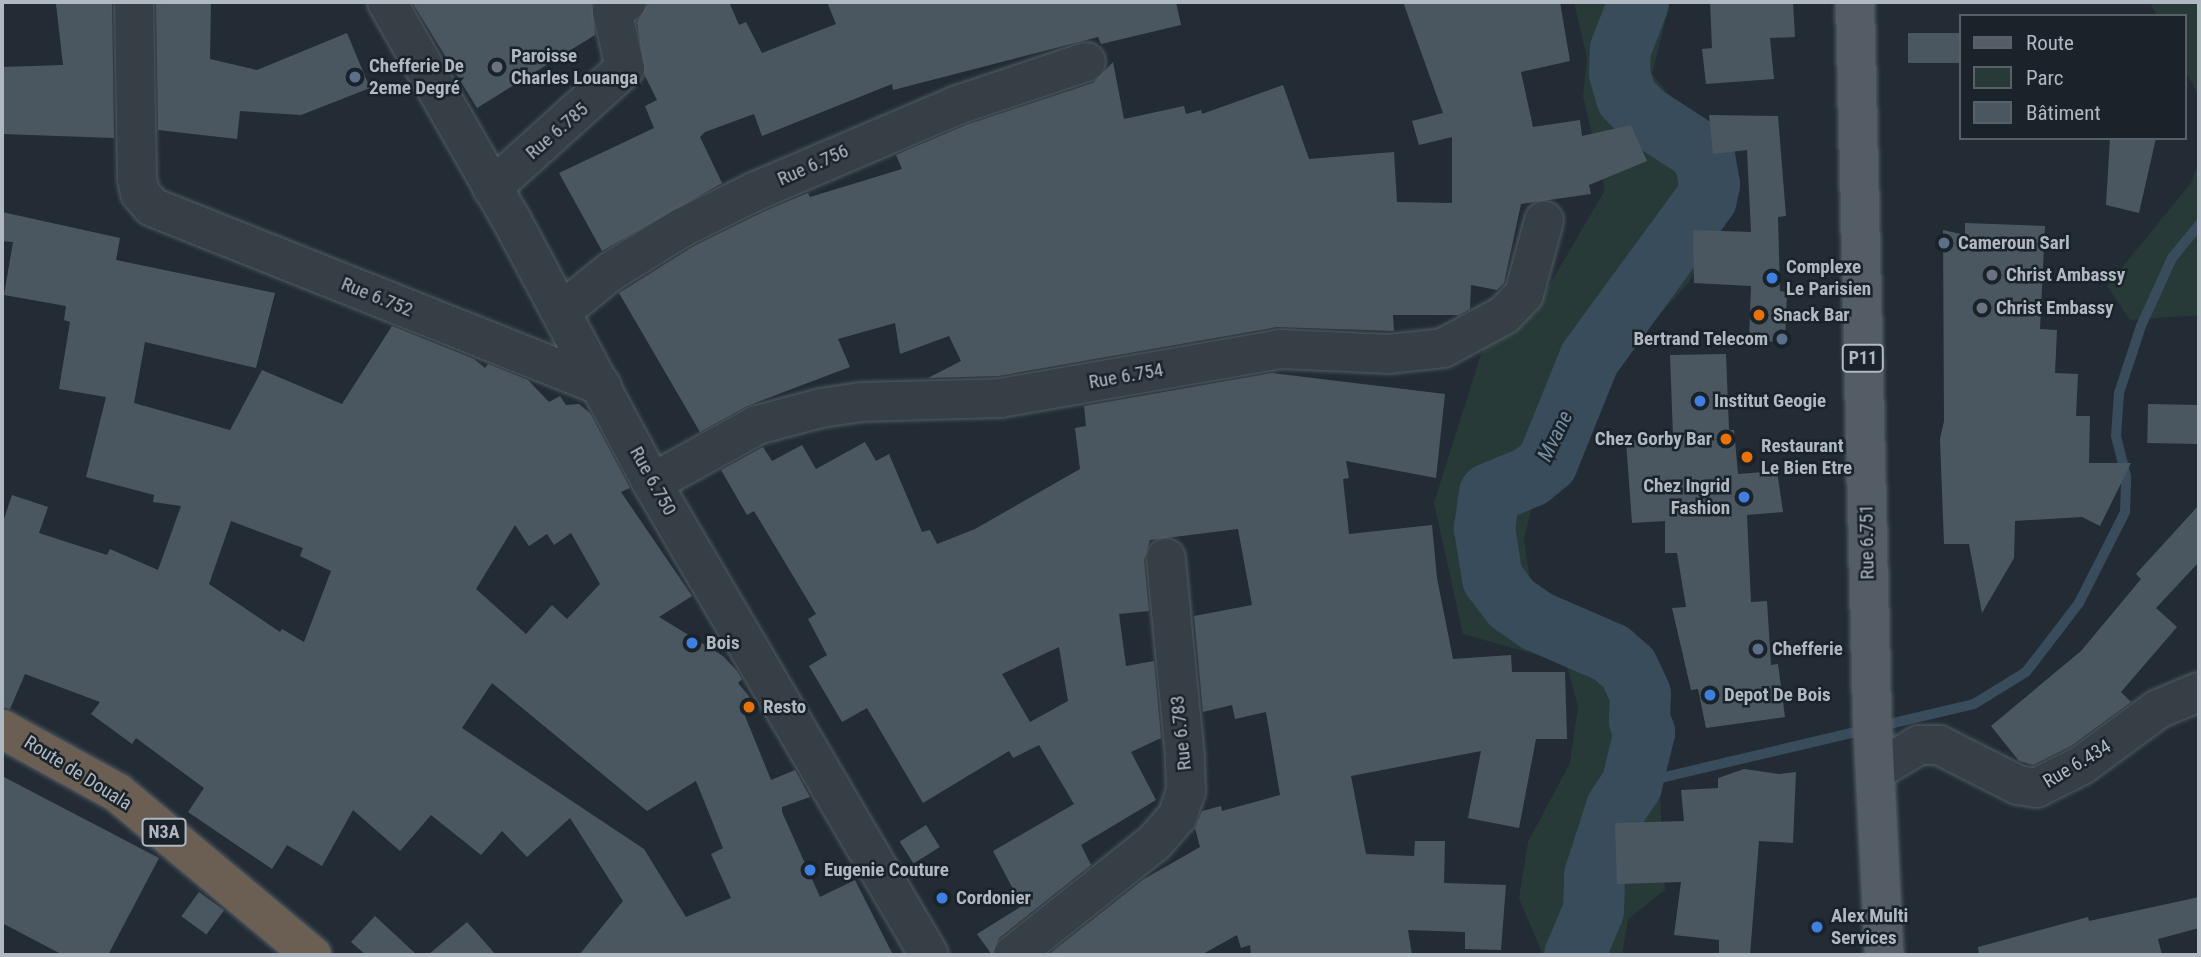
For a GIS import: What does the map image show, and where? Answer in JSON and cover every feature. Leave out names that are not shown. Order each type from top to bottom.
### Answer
[{"type":"highway","name":"Route de Douala","points":[[2,729],[118,793],[312,955]]},
{"type":"main road","name":"Rue 6.751","points":[[1855,2],[1871,714],[1884,955]]},
{"type":"street","name":"Rue 6.752","points":[[134,2],[137,178],[140,193],[152,207],[602,387]]},
{"type":"street","name":"Rue 6.750","points":[[387,2],[562,311],[652,483],[929,955]]},
{"type":"street","name":"Rue 6.785","points":[[492,188],[625,68],[611,11],[627,2]]},
{"type":"street","name":"Rue 6.756","points":[[562,311],[621,266],[682,227],[756,191],[932,116],[1086,62]]},
{"type":"street","name":"Rue 6.754","points":[[652,483],[757,425],[821,408],[861,402],[1000,398],[1280,349],[1389,354],[1443,348],[1504,315],[1524,294],[1545,221]]},
{"type":"street","name":"Rue 6.783","points":[[1013,955],[1154,844],[1177,817],[1186,791],[1185,757],[1167,558]]},
{"type":"street","name":"Rue 6.434","points":[[1874,763],[1919,745],[1939,745],[2018,785],[2036,788],[2082,765],[2158,709],[2199,692]]},
{"type":"green space","points":[[1574,2],[1670,2],[1652,74],[1694,126],[1716,170],[1721,225],[1689,282],[1643,333],[1598,351],[1577,446],[1534,497],[1524,539],[1533,601],[1585,625],[1645,665],[1668,699],[1673,726],[1660,799],[1665,890],[1628,919],[1622,955],[1543,955],[1519,898],[1528,842],[1570,763],[1578,706],[1566,663],[1463,634],[1434,503],[1482,351],[1533,313],[1605,190],[1583,96],[1587,58]]},
{"type":"green space","points":[[2150,2],[2199,2],[2199,97],[2187,74],[2187,14],[2156,14]]},
{"type":"green space","points":[[2199,163],[2199,315],[2130,320],[2107,286],[2191,183]]},
{"type":"building","points":[[112,2],[114,138],[2,134],[2,67],[63,65],[56,4]]},
{"type":"building","points":[[156,2],[211,2],[210,59],[257,70],[347,33],[370,88],[301,115],[240,111],[237,139],[158,130]]},
{"type":"building","name":"Paroisse Charles Louanga","points":[[412,2],[592,2],[595,35],[477,108]]},
{"type":"building","points":[[649,2],[729,2],[739,25],[746,22],[762,53],[836,24],[827,2],[1176,2],[1181,25],[1101,44],[1098,37],[893,90],[892,84],[762,136],[754,114],[705,132],[700,137],[722,183],[602,251],[559,173],[654,128],[645,106],[657,100],[645,76],[637,22]]},
{"type":"building","points":[[1403,2],[1560,2],[1570,61],[1521,72],[1533,127],[1580,120],[1582,136],[1631,125],[1647,161],[1589,185],[1591,194],[1521,204],[1504,283],[1497,290],[1471,285],[1470,309],[1459,315],[1393,315],[1394,331],[1277,327],[998,376],[928,378],[961,361],[949,336],[900,354],[895,323],[838,339],[850,367],[747,406],[700,432],[619,293],[694,246],[765,211],[808,193],[810,197],[902,169],[896,155],[966,125],[1093,83],[1113,62],[1124,119],[1184,106],[1186,114],[1201,110],[1202,114],[1283,85],[1309,159],[1394,152],[1397,202],[1452,203],[1452,137],[1419,145],[1412,121],[1443,113]]},
{"type":"building","points":[[1710,2],[1793,2],[1795,37],[1770,38],[1774,79],[1706,84],[1702,49],[1712,48]]},
{"type":"building","points":[[1908,33],[1960,33],[1960,63],[1908,63]]},
{"type":"building","points":[[1709,115],[1778,116],[1786,216],[1778,217],[1780,291],[1787,292],[1785,342],[1749,341],[1751,286],[1694,283],[1693,230],[1751,232],[1747,150],[1713,154]]},
{"type":"building","points":[[2110,140],[2156,140],[2139,213],[2106,205]]},
{"type":"building","points":[[2,212],[120,238],[116,260],[275,293],[256,368],[145,342],[134,403],[230,430],[262,370],[342,404],[392,326],[474,359],[485,368],[488,364],[528,380],[549,402],[560,396],[566,405],[579,404],[590,413],[630,488],[621,492],[692,596],[659,617],[723,656],[737,671],[742,679],[738,683],[757,706],[745,716],[771,780],[795,770],[810,797],[782,807],[782,812],[820,897],[855,880],[893,955],[579,955],[623,901],[570,818],[527,857],[502,831],[481,855],[431,815],[400,851],[353,810],[322,866],[287,845],[272,869],[188,812],[204,788],[136,738],[132,744],[91,714],[100,702],[25,674],[10,709],[2,707],[2,525],[12,495],[48,507],[39,533],[107,555],[110,549],[158,570],[181,506],[153,502],[154,495],[86,477],[106,397],[59,389],[70,322],[64,320],[66,306],[4,295],[13,242],[2,241]],"holes":[[[231,521],[303,548],[300,556],[331,571],[304,642],[282,629],[280,632],[209,584]],[[515,525],[529,546],[547,534],[554,545],[571,533],[600,584],[567,619],[552,605],[526,634],[476,589]],[[492,683],[647,811],[696,781],[723,848],[711,854],[731,898],[686,917],[644,849],[462,728]]]},
{"type":"building","points":[[1965,223],[2045,226],[2040,329],[2057,330],[2055,373],[2078,374],[2076,416],[2090,416],[2089,463],[2131,463],[2100,526],[2082,517],[2015,521],[2014,558],[1982,613],[1969,544],[1944,544],[1940,439],[1944,421],[1943,230],[1965,235]]},
{"type":"building","points":[[1726,354],[1729,430],[1734,430],[1738,474],[1777,471],[1783,512],[1747,515],[1751,602],[1767,601],[1771,665],[1778,664],[1785,717],[1706,728],[1698,689],[1691,690],[1672,608],[1686,607],[1677,553],[1665,553],[1665,521],[1632,523],[1626,441],[1673,436],[1670,355]]},
{"type":"building","points":[[1272,373],[1445,394],[1436,478],[1346,461],[1349,478],[1343,479],[1349,534],[1432,525],[1437,578],[1453,659],[1511,655],[1512,672],[1565,672],[1567,739],[1536,739],[1519,828],[1468,818],[1481,751],[1351,776],[1366,854],[1414,856],[1415,841],[1445,841],[1444,883],[1506,885],[1501,950],[1465,949],[1465,932],[1408,930],[1412,955],[1251,955],[1250,945],[1241,948],[1237,935],[1201,955],[1048,955],[1144,879],[1200,847],[1195,828],[1202,811],[1221,806],[1222,811],[1280,795],[1266,712],[1235,719],[1232,705],[1203,712],[1194,616],[1252,605],[1238,529],[1150,540],[1144,560],[1149,611],[1119,614],[1126,666],[1154,661],[1161,738],[1131,752],[1156,800],[1081,845],[1091,865],[999,938],[992,955],[977,934],[1022,906],[993,851],[1074,804],[1039,745],[1013,758],[1009,751],[923,803],[867,708],[842,722],[809,666],[827,655],[808,619],[816,614],[754,511],[747,515],[721,470],[763,447],[772,461],[802,445],[816,469],[865,442],[876,461],[889,454],[922,532],[930,530],[937,544],[975,529],[1080,469],[1075,428],[1086,426],[1084,406]],"holes":[[[1059,647],[1068,701],[1030,722],[1002,674]]]},
{"type":"building","points":[[2148,404],[2199,405],[2198,444],[2147,443]]},
{"type":"building","points":[[2199,505],[2199,562],[2156,608],[2177,627],[2121,692],[2131,702],[2071,746],[2033,765],[2019,761],[1991,726],[2081,651],[2141,579],[2136,574]]},
{"type":"building","points":[[1744,769],[1779,774],[1796,772],[1793,843],[1759,841],[1750,955],[1719,955],[1719,940],[1674,935],[1681,882],[1617,884],[1615,823],[1684,821],[1681,790],[1718,788],[1718,778]]},
{"type":"building","points":[[2,776],[159,858],[108,955],[63,955],[2,923]]},
{"type":"building","points":[[926,825],[940,847],[913,863],[900,841]]},
{"type":"building","points":[[199,892],[224,910],[206,934],[181,916]]},
{"type":"building","points":[[2199,897],[2199,928],[2158,939],[2162,955],[1979,955],[1978,947],[2088,917],[2089,921]]},
{"type":"building","points":[[375,916],[417,955],[366,955],[351,942]]},
{"type":"building","points":[[467,922],[496,955],[428,955]]},
{"type":"waterway","name":"Mvane","points":[[1574,955],[1593,910],[1594,875],[1616,807],[1631,785],[1644,732],[1639,720],[1640,694],[1628,668],[1611,653],[1537,621],[1511,603],[1492,578],[1484,528],[1489,493],[1530,476],[1547,462],[1589,358],[1706,198],[1709,184],[1705,161],[1695,148],[1644,115],[1626,97],[1619,73],[1620,49],[1638,2]]},
{"type":"waterway","points":[[1631,785],[1974,704],[2026,672],[2079,603],[2125,512],[2126,476],[2116,436],[2119,393],[2141,326],[2172,258],[2199,225]]},
{"type":"place","name":"Paroisse Charles Louanga","points":[[497,67]]},
{"type":"place","name":"Chefferie De 2eme Degré","points":[[355,77]]},
{"type":"place","name":"Cameroun Sarl","points":[[1944,243]]},
{"type":"place","name":"Christ Ambassy","points":[[1992,275]]},
{"type":"place","name":"Complexe Le Parisien","points":[[1772,278]]},
{"type":"place","name":"Christ Embassy","points":[[1982,308]]},
{"type":"place","name":"Snack Bar","points":[[1759,315]]},
{"type":"place","name":"Bertrand Telecom","points":[[1782,339]]},
{"type":"place","name":"Institut Geogie","points":[[1700,401]]},
{"type":"place","name":"Chez Gorby Bar","points":[[1726,439]]},
{"type":"place","name":"Restaurant Le Bien Etre","points":[[1747,457]]},
{"type":"place","name":"Chez Ingrid Fashion","points":[[1744,497]]},
{"type":"place","name":"Bois","points":[[692,643]]},
{"type":"place","name":"Chefferie","points":[[1758,649]]},
{"type":"place","name":"Depot De Bois","points":[[1710,695]]},
{"type":"place","name":"Resto","points":[[749,707]]},
{"type":"place","name":"Eugenie Couture","points":[[810,870]]},
{"type":"place","name":"Cordonier","points":[[942,898]]},
{"type":"place","name":"Alex Multi Services","points":[[1817,927]]}]
